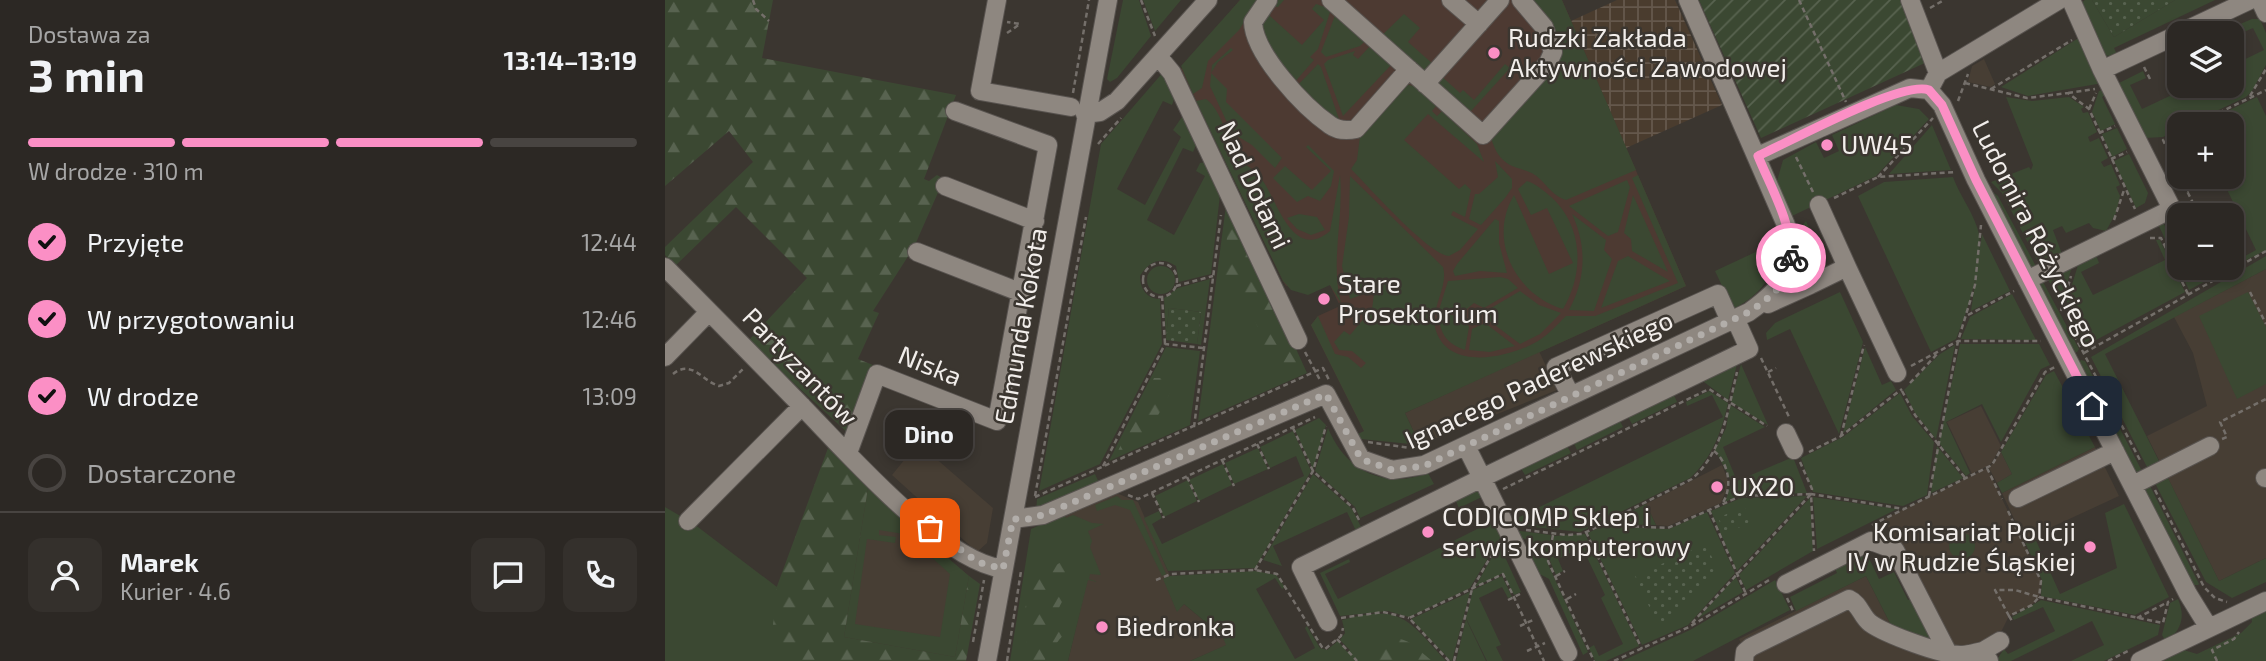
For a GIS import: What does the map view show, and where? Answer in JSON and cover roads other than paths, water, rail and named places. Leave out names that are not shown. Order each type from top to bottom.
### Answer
[{"type":"street","points":[[997,0],[980,91],[1078,110],[1108,108],[1153,51],[1208,0]]},
{"type":"street","name":"Edmunda Kokota","points":[[987,661],[1012,568],[1021,519],[1078,110],[1108,0]]},
{"type":"street","points":[[1268,0],[1254,22],[1256,35],[1277,75],[1331,127],[1347,131],[1356,129],[1409,69]]},
{"type":"street","points":[[1331,0],[1483,135],[1548,63],[1553,52],[1544,27],[1521,0]]},
{"type":"street","points":[[1451,0],[1479,24]]},
{"type":"street","points":[[1425,84],[1500,0]]},
{"type":"street","name":"Ignacego Paderewskiego","points":[[1021,519],[1330,392],[1355,452],[1371,465],[1403,470],[1424,466],[1570,394],[1738,317],[1776,293],[1790,269],[1791,244],[1786,225],[1688,0]]},
{"type":"street","points":[[1758,156],[1884,97],[1910,88],[1929,90],[1938,73],[2059,0]]},
{"type":"street","points":[[2071,0],[2102,70],[2168,203]]},
{"type":"street","points":[[2205,21],[2250,0]]},
{"type":"street","points":[[2260,0],[2266,13]]},
{"type":"street","points":[[1917,6],[1938,73]]},
{"type":"street","points":[[2102,70],[2167,39]]},
{"type":"street","name":"Nad Dołami","points":[[1153,51],[1172,73],[1298,340]]},
{"type":"street","name":"Ludomira Różyckiego","points":[[1929,90],[1950,109],[2021,285],[2115,451],[2141,481],[2188,594],[2209,628]]},
{"type":"street","name":"Niska","points":[[848,453],[877,373],[997,422],[1048,145],[955,111]]},
{"type":"street","points":[[945,186],[1035,222]]},
{"type":"street","points":[[1819,205],[1899,381]]},
{"type":"street","points":[[2021,285],[2102,241],[2167,219]]},
{"type":"street","points":[[1791,244],[1810,285]]},
{"type":"street","points":[[917,252],[1022,293]]},
{"type":"street","name":"Partyzantów","points":[[665,267],[848,453],[910,512],[956,549],[978,562],[1012,568]]},
{"type":"street","points":[[1738,317],[1847,267]]},
{"type":"street","points":[[1328,622],[1301,567],[1749,349],[1738,317],[1718,294],[1556,367],[1570,394]]},
{"type":"street","points":[[665,357],[709,312]]},
{"type":"street","points":[[688,521],[802,406]]},
{"type":"street","points":[[1790,429],[1798,450]]},
{"type":"street","points":[[1466,446],[1568,653]]},
{"type":"street","points":[[2141,481],[2210,446]]},
{"type":"street","points":[[2018,498],[2115,451]]},
{"type":"street","points":[[1782,583],[1871,541],[1895,550],[1948,653]]},
{"type":"street","points":[[1744,661],[1745,652],[1751,647],[1849,599],[1857,604],[1863,617],[1873,625],[1948,653],[1986,656],[2000,641]]},
{"type":"street","points":[[2140,661],[2209,628],[2241,606],[2266,601]]},
{"type":"place","name":"Rudzki Zakłada Aktywności Zawodowej","points":[[1494,53]]},
{"type":"place","name":"UW45","points":[[1827,145]]},
{"type":"place","name":"Stare Prosektorium","points":[[1324,299]]},
{"type":"place","name":"UX20","points":[[1717,487]]},
{"type":"place","name":"Dino","points":[[930,528]]},
{"type":"place","name":"CODICOMP Sklep i serwis komputerowy","points":[[1428,532]]},
{"type":"place","name":"Komisariat Policji IV w Rudzie Śląskiej","points":[[2090,547]]},
{"type":"place","name":"Biedronka","points":[[1102,627]]}]
